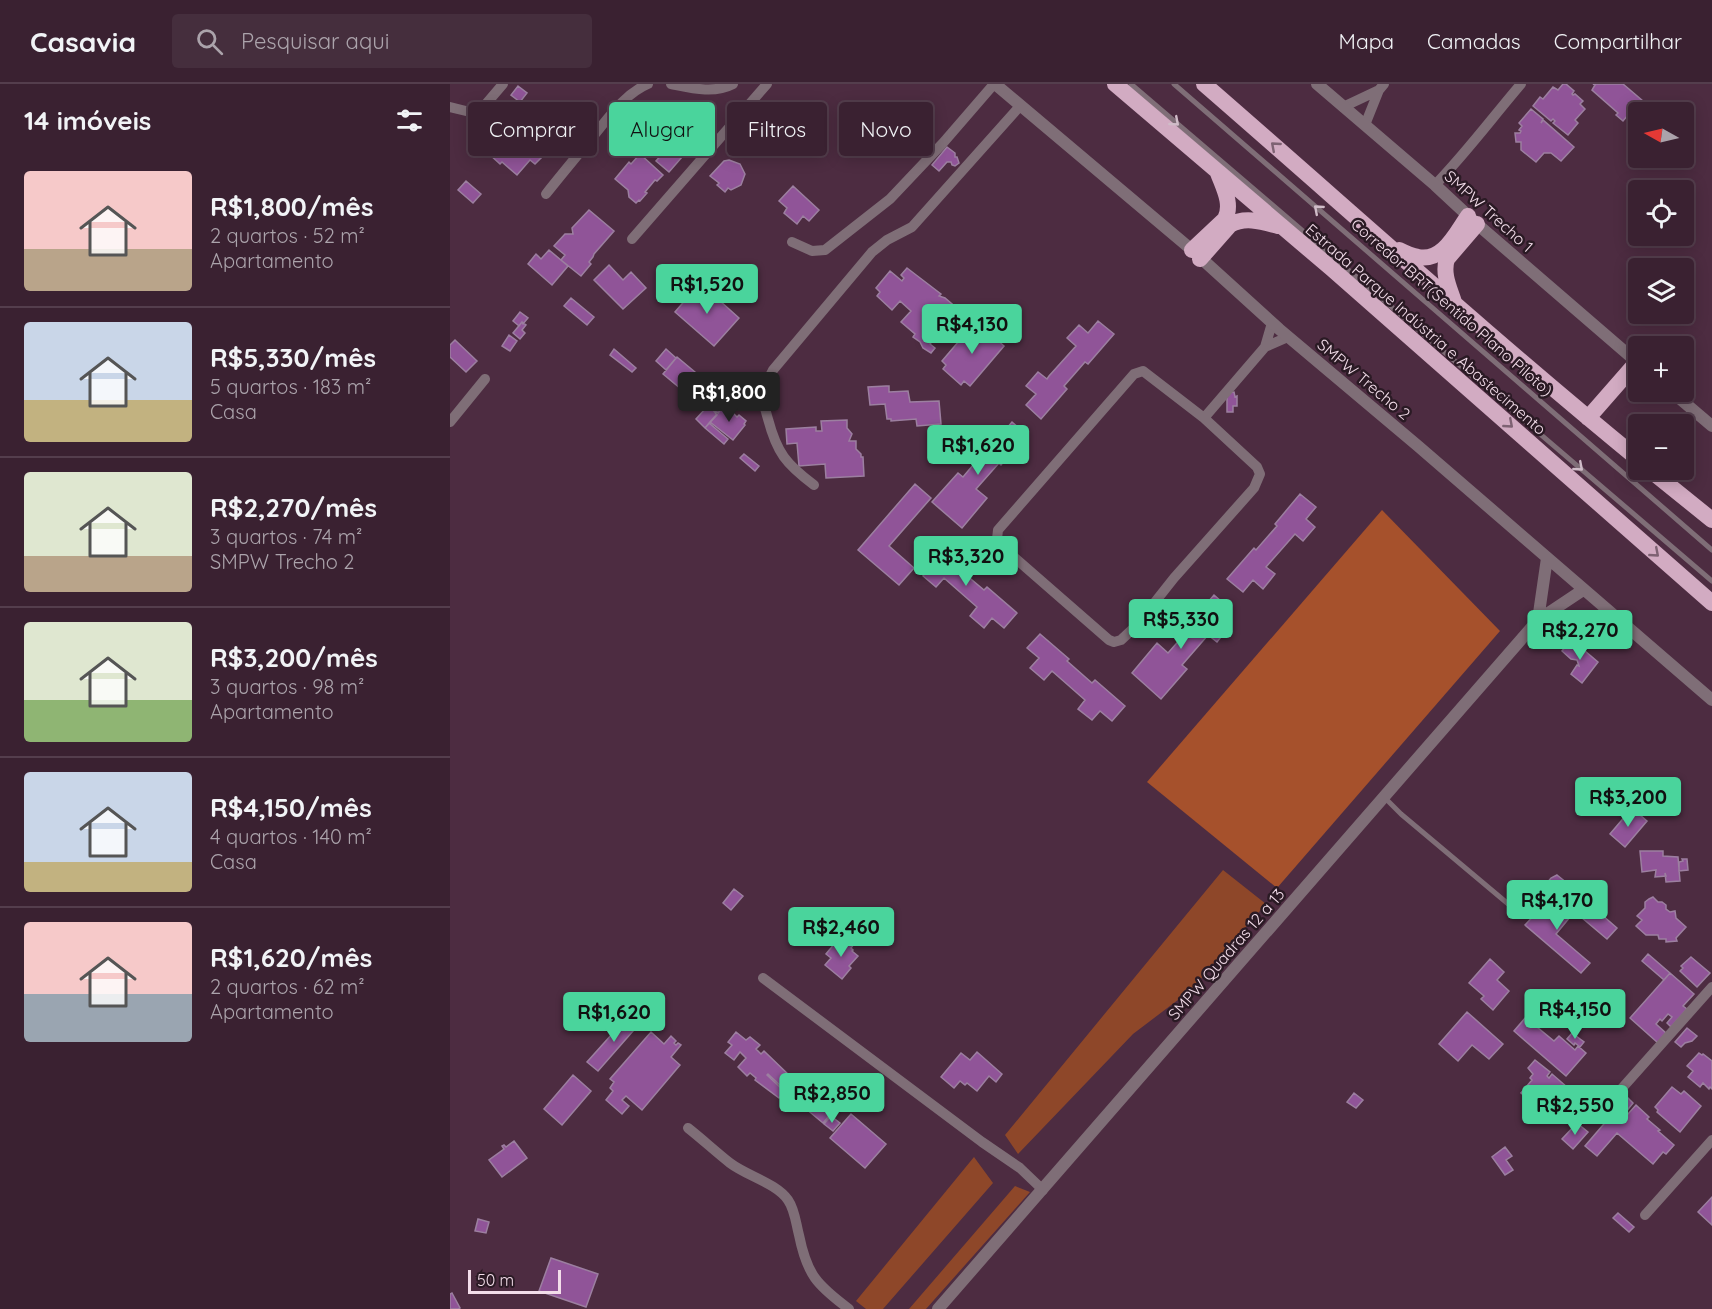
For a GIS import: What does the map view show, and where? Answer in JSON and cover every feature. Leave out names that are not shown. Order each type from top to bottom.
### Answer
[{"type":"highway","name":"Estrada Parque Indústria e Abastecimento","points":[[1115,84],[1283,227],[1712,603]]},
{"type":"highway","points":[[1203,84],[1456,306],[1628,451]]},
{"type":"highway","points":[[1196,254],[1228,213],[1229,206],[1218,172]]},
{"type":"highway","points":[[1392,248],[1417,257],[1433,256],[1446,247],[1472,220]]},
{"type":"highway","points":[[1456,306],[1445,274],[1445,266],[1447,259],[1472,220]]},
{"type":"highway","points":[[1196,254],[1236,221],[1254,221],[1283,227]]},
{"type":"highway","points":[[1588,418],[1628,373]]},
{"type":"highway","points":[[1662,480],[1712,520]]},
{"type":"street","points":[[450,107],[466,111],[480,111],[503,84]]},
{"type":"street","points":[[546,194],[610,115],[640,87],[648,84]]},
{"type":"street","points":[[670,84],[709,90],[726,88],[733,84]]},
{"type":"street","points":[[632,239],[767,84]]},
{"type":"street","points":[[792,242],[812,251],[825,250],[890,199],[995,84]]},
{"type":"street","name":"SMPW Trecho 2","points":[[995,84],[1196,254],[1288,337],[1712,700]]},
{"type":"street","name":"SMPW Trecho 1","points":[[1317,84],[1628,353]]},
{"type":"street","points":[[1435,184],[1459,161],[1521,84]]},
{"type":"street","points":[[1343,107],[1382,87]]},
{"type":"street","points":[[1365,126],[1382,87]]},
{"type":"street","points":[[814,485],[795,471],[779,453],[763,397],[765,384],[773,370],[872,252],[887,240],[912,226],[1020,106]]},
{"type":"street","points":[[1204,418],[1265,347],[1272,323]]},
{"type":"street","points":[[1265,347],[1288,337]]},
{"type":"street","points":[[1143,371],[1147,373],[1204,418],[1257,467],[1260,474],[1258,480],[1254,488],[1174,578],[1136,626],[1121,640],[1111,641],[999,544],[998,530],[1134,374],[1143,371]]},
{"type":"street","points":[[450,422],[485,379]]},
{"type":"street","points":[[1685,402],[1710,422]]},
{"type":"street","points":[[1538,620],[1547,558]]},
{"type":"street","name":"SMPW Quadras 12 a 13","points":[[938,1309],[1538,620],[1583,590]]},
{"type":"street","points":[[763,978],[1020,1168],[1043,1190]]},
{"type":"street","points":[[1616,1095],[1712,987]]},
{"type":"street","points":[[688,1128],[730,1164],[769,1184],[788,1199],[793,1211],[803,1258],[808,1268],[816,1281],[849,1309]]},
{"type":"street","points":[[1645,1215],[1712,1140]]},
{"type":"lane","points":[[1131,84],[1712,581]]},
{"type":"lane","name":"Corredor BRT(Sentido Plano Piloto)","points":[[1174,84],[1712,550]]},
{"type":"lane","points":[[1384,797],[1513,908]]},
{"type":"shaded area","points":[[1382,510],[1500,631],[1277,888],[1147,782]]},
{"type":"shaded area","points":[[1223,870],[1266,904],[1191,990],[1133,1034],[1018,1154],[1005,1135]]},
{"type":"shaded area","points":[[974,1157],[993,1183],[883,1309],[866,1309],[856,1301]]},
{"type":"shaded area","points":[[1015,1186],[1030,1192],[926,1309],[909,1309]]},
{"type":"building","points":[[1566,84],[1574,91],[1573,95],[1575,94],[1583,101],[1580,104],[1585,109],[1575,120],[1578,123],[1568,135],[1553,123],[1555,121],[1553,119],[1551,121],[1533,106],[1540,97],[1543,99],[1553,87],[1558,90]]},
{"type":"building","points":[[1593,84],[1623,84],[1643,101],[1628,102],[1628,115],[1623,121],[1616,115],[1618,113],[1592,90],[1595,85]]},
{"type":"building","points":[[518,86],[527,93],[520,102],[511,95]]},
{"type":"building","points":[[1531,109],[1543,119],[1541,123],[1543,120],[1574,147],[1561,161],[1551,153],[1544,153],[1536,162],[1521,150],[1521,142],[1516,142],[1515,133],[1520,133],[1522,126],[1519,123]]},
{"type":"building","points":[[947,147],[955,153],[959,163],[955,166],[947,162],[939,171],[932,165]]},
{"type":"building","points":[[491,156],[538,156],[541,158],[535,164],[530,160],[517,175],[502,162],[500,164]]},
{"type":"building","points":[[638,156],[642,156],[663,175],[657,181],[655,180],[645,192],[647,193],[636,203],[629,197],[628,190],[615,179],[629,162],[631,164]]},
{"type":"building","points":[[660,156],[683,156],[669,172],[656,161]]},
{"type":"building","points":[[729,160],[740,164],[745,174],[741,185],[731,190],[728,188],[725,192],[710,176],[724,161]]},
{"type":"building","points":[[466,181],[481,194],[473,203],[458,190]]},
{"type":"building","points":[[793,186],[819,210],[809,221],[803,216],[797,224],[784,213],[787,208],[779,201]]},
{"type":"building","points":[[589,210],[614,231],[594,254],[589,262],[591,264],[581,276],[561,260],[565,255],[554,246],[565,234],[573,234],[572,228]]},
{"type":"building","points":[[549,250],[568,266],[552,285],[528,264],[536,254],[541,259]]},
{"type":"building","points":[[609,265],[623,280],[631,272],[646,288],[623,309],[594,280]]},
{"type":"building","points":[[907,268],[965,315],[942,342],[937,338],[934,339],[930,344],[935,348],[931,353],[923,348],[920,342],[913,337],[915,334],[901,322],[911,311],[900,301],[892,310],[877,296],[880,292],[876,288],[890,271],[902,281],[904,278],[901,275]]},
{"type":"building","points":[[700,283],[739,318],[714,346],[675,312]]},
{"type":"building","points":[[571,298],[594,317],[587,325],[564,306]]},
{"type":"building","points":[[520,312],[528,318],[519,326],[513,321]]},
{"type":"building","points":[[976,321],[1004,346],[970,386],[964,381],[961,385],[943,369],[946,365],[942,361]]},
{"type":"building","points":[[1098,321],[1114,334],[1088,364],[1085,362],[1064,386],[1067,389],[1041,419],[1026,405],[1036,394],[1026,386],[1038,372],[1047,379],[1076,346],[1067,338],[1079,325],[1088,333]]},
{"type":"building","points":[[522,322],[526,325],[522,330],[525,333],[520,339],[513,333]]},
{"type":"building","points":[[509,335],[517,341],[510,351],[502,346]]},
{"type":"building","points":[[455,340],[477,361],[466,372],[450,357],[450,345]]},
{"type":"building","points":[[614,349],[636,368],[632,372],[610,355]]},
{"type":"building","points":[[666,349],[676,358],[666,370],[656,361]]},
{"type":"building","points":[[677,357],[695,372],[681,389],[663,374]]},
{"type":"building","points":[[889,386],[889,392],[908,391],[910,402],[939,401],[941,424],[917,426],[916,419],[891,421],[887,419],[885,404],[870,405],[868,387]]},
{"type":"building","points":[[1234,392],[1235,397],[1237,396],[1237,406],[1233,406],[1233,412],[1227,412],[1227,393]]},
{"type":"building","points":[[715,398],[724,406],[718,413],[713,410],[717,415],[705,428],[696,419]]},
{"type":"building","points":[[725,405],[737,417],[739,415],[746,421],[733,440],[710,422]]},
{"type":"building","points":[[847,420],[847,428],[852,434],[849,441],[856,441],[856,449],[863,457],[864,476],[826,478],[825,464],[799,466],[797,443],[787,444],[786,429],[816,427],[816,431],[822,431],[821,421]]},
{"type":"building","points":[[1012,422],[1027,435],[976,489],[987,498],[962,528],[932,502],[958,473],[963,477],[989,446],[980,439],[992,426],[1002,434]]},
{"type":"building","points":[[709,423],[728,439],[724,444],[705,428]]},
{"type":"building","points":[[744,454],[759,466],[755,471],[740,458]]},
{"type":"building","points":[[915,484],[931,498],[889,546],[914,568],[899,585],[858,550]]},
{"type":"building","points":[[1300,494],[1316,507],[1306,519],[1315,527],[1303,541],[1295,534],[1266,567],[1275,574],[1263,589],[1253,580],[1243,592],[1227,579],[1277,526],[1275,524]]},
{"type":"building","points":[[932,541],[962,566],[959,569],[984,590],[987,587],[1017,613],[1004,628],[992,618],[984,628],[970,616],[977,607],[944,578],[936,587],[923,576],[931,565],[920,556]]},
{"type":"building","points":[[1214,595],[1229,608],[1219,620],[1228,628],[1217,642],[1208,635],[1182,665],[1187,669],[1161,699],[1132,673],[1157,643],[1168,653],[1191,627],[1188,625]]},
{"type":"building","points":[[1040,634],[1092,683],[1095,680],[1125,706],[1112,721],[1100,711],[1092,720],[1078,709],[1085,700],[1052,671],[1044,680],[1030,668],[1039,658],[1027,648]]},
{"type":"building","points":[[1571,639],[1579,650],[1585,651],[1598,662],[1582,683],[1571,674],[1577,665],[1579,666],[1577,660],[1571,659],[1562,651]]},
{"type":"building","points":[[1632,808],[1647,821],[1625,847],[1610,834]]},
{"type":"building","points":[[1640,851],[1663,851],[1663,856],[1678,857],[1680,881],[1666,882],[1665,876],[1655,877],[1656,870],[1642,872]]},
{"type":"building","points":[[1682,859],[1687,859],[1688,870],[1679,871],[1679,862],[1683,861]]},
{"type":"building","points":[[1557,875],[1567,883],[1541,913],[1530,903],[1551,878]]},
{"type":"building","points":[[1566,884],[1578,897],[1571,904],[1558,894]]},
{"type":"building","points":[[734,889],[743,896],[731,910],[723,903]]},
{"type":"building","points":[[1558,894],[1571,904],[1570,906],[1575,911],[1556,934],[1590,963],[1581,973],[1525,925],[1538,911],[1541,913]]},
{"type":"building","points":[[1579,895],[1617,928],[1607,939],[1570,906]]},
{"type":"building","points":[[1653,897],[1666,905],[1666,909],[1670,912],[1675,911],[1676,918],[1686,927],[1676,938],[1677,941],[1666,942],[1666,939],[1659,939],[1658,935],[1646,935],[1636,926],[1642,920],[1637,916],[1645,908],[1645,902]]},
{"type":"building","points":[[845,937],[854,944],[852,951],[858,956],[842,979],[825,965],[831,958],[826,954],[835,943],[837,946]]},
{"type":"building","points":[[1648,954],[1670,973],[1664,980],[1642,961]]},
{"type":"building","points":[[1691,957],[1710,973],[1697,987],[1680,971],[1683,968],[1681,966]]},
{"type":"building","points":[[1490,959],[1504,972],[1497,980],[1509,991],[1493,1010],[1481,999],[1484,996],[1469,983]]},
{"type":"building","points":[[1670,973],[1694,994],[1683,1006],[1687,1009],[1671,1027],[1667,1023],[1672,1017],[1668,1014],[1656,1024],[1666,1033],[1658,1043],[1630,1018]]},
{"type":"building","points":[[1467,1012],[1503,1044],[1489,1059],[1472,1045],[1458,1061],[1439,1044]]},
{"type":"building","points":[[630,1014],[640,1023],[598,1071],[587,1062]]},
{"type":"building","points":[[1531,1014],[1539,1022],[1537,1027],[1554,1041],[1559,1036],[1575,1050],[1578,1046],[1586,1053],[1566,1076],[1514,1031]]},
{"type":"building","points":[[1687,1028],[1697,1036],[1681,1047],[1675,1042]]},
{"type":"building","points":[[651,1032],[664,1044],[671,1036],[676,1041],[674,1043],[676,1045],[678,1043],[681,1045],[671,1057],[680,1065],[642,1110],[626,1096],[622,1100],[629,1106],[622,1114],[606,1100],[613,1091],[610,1088],[614,1082],[610,1079]]},
{"type":"building","points":[[736,1032],[746,1040],[750,1037],[760,1045],[756,1049],[761,1054],[764,1051],[791,1077],[782,1087],[767,1075],[784,1091],[779,1098],[755,1080],[756,1078],[750,1073],[747,1076],[738,1067],[746,1058],[740,1052],[734,1060],[725,1053],[732,1045],[728,1042]]},
{"type":"building","points":[[1572,1033],[1584,1042],[1580,1047],[1567,1039]]},
{"type":"building","points":[[977,1052],[1002,1074],[996,1082],[989,1076],[977,1091],[967,1083],[965,1085],[960,1081],[954,1088],[941,1077],[961,1053],[970,1060]]},
{"type":"building","points":[[1699,1053],[1712,1061],[1712,1089],[1703,1083],[1700,1087],[1688,1077],[1693,1071],[1687,1066]]},
{"type":"building","points":[[1535,1060],[1550,1072],[1547,1076],[1549,1078],[1552,1074],[1575,1094],[1572,1098],[1569,1095],[1565,1100],[1563,1097],[1546,1115],[1521,1093],[1532,1080],[1530,1078],[1533,1074],[1528,1068]]},
{"type":"building","points":[[573,1075],[591,1091],[562,1125],[544,1109]]},
{"type":"building","points":[[815,1085],[838,1105],[823,1123],[799,1103]]},
{"type":"building","points":[[1672,1087],[1681,1094],[1684,1091],[1701,1106],[1680,1132],[1657,1112],[1655,1107]]},
{"type":"building","points":[[1354,1093],[1363,1100],[1356,1108],[1347,1102]]},
{"type":"building","points":[[1627,1097],[1633,1103],[1625,1113],[1628,1114],[1636,1105],[1660,1130],[1658,1131],[1674,1145],[1666,1154],[1663,1152],[1653,1164],[1617,1133],[1597,1156],[1585,1146]]},
{"type":"building","points":[[851,1114],[886,1144],[865,1168],[830,1138]]},
{"type":"building","points":[[831,1116],[840,1123],[833,1131],[824,1124]]},
{"type":"building","points":[[1577,1123],[1588,1132],[1573,1149],[1562,1139]]},
{"type":"building","points":[[514,1141],[527,1158],[502,1177],[489,1160],[504,1149],[502,1146],[506,1147]]},
{"type":"building","points":[[1505,1147],[1512,1156],[1506,1160],[1513,1170],[1505,1175],[1492,1157]]},
{"type":"building","points":[[1712,1197],[1712,1225],[1698,1212]]},
{"type":"building","points":[[1618,1213],[1634,1227],[1629,1232],[1613,1218]]},
{"type":"building","points":[[478,1219],[489,1222],[486,1233],[475,1231]]},
{"type":"building","points":[[551,1258],[598,1274],[586,1307],[539,1291]]},
{"type":"building","points":[[452,1293],[460,1308],[458,1309],[450,1309],[450,1294]]}]
